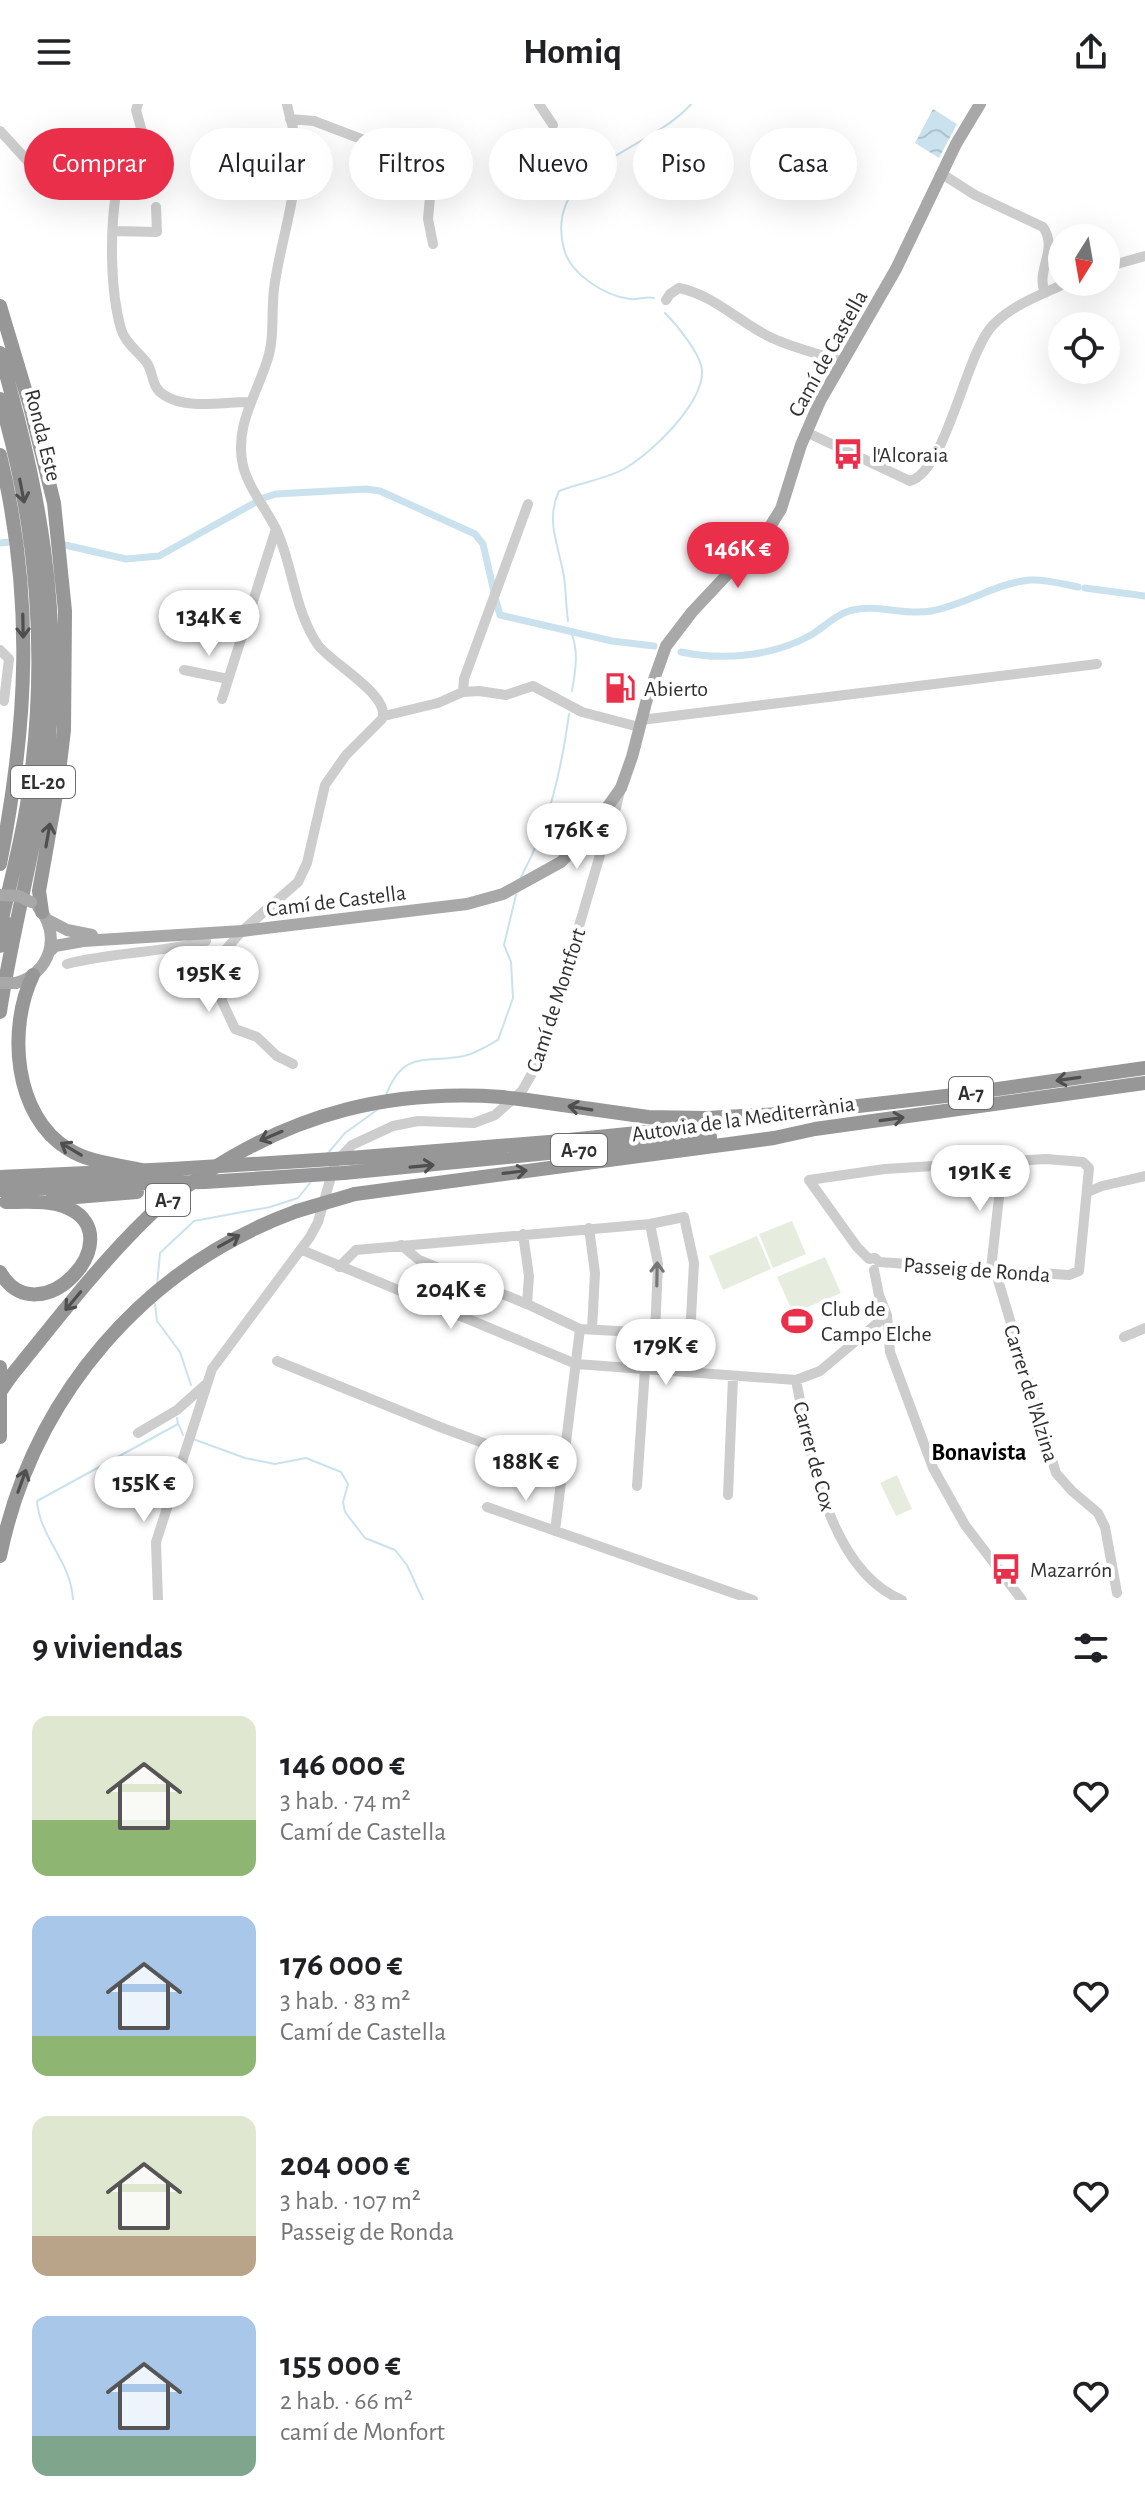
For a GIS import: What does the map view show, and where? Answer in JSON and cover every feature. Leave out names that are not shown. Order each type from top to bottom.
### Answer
[{"type":"highway","points":[[0,306],[43,454],[36,530]]},
{"type":"highway","name":"Ronda Este","points":[[0,353],[31,468],[36,530]]},
{"type":"highway","name":"Ronda Este","points":[[0,399],[36,530]]},
{"type":"highway","points":[[0,455],[36,530],[61,550],[66,682],[57,789],[39,891],[40,911]]},
{"type":"highway","name":"EL-20","points":[[0,946],[29,794],[38,703],[39,659],[31,549],[36,530]]},
{"type":"highway","points":[[0,864],[22,725],[23,610],[31,549]]},
{"type":"highway","name":"EL-20","points":[[0,1012],[34,838],[47,751],[51,638],[31,549]]},
{"type":"highway","points":[[0,928],[12,878]]},
{"type":"highway","points":[[33,975],[23,1011],[20,1057],[24,1085],[35,1114],[55,1139],[78,1154],[144,1182]]},
{"type":"highway","name":"Autovia de la Mediterrània","points":[[0,1392],[6,1371],[110,1256],[162,1205],[250,1146],[344,1109],[415,1097],[466,1095],[648,1117],[707,1118],[797,1113],[963,1094],[1145,1068]]},
{"type":"highway","name":"Autovia de la Mediterrània","points":[[0,1556],[25,1472],[53,1412],[103,1343],[167,1283],[216,1248],[246,1232],[297,1211],[355,1194],[759,1140],[815,1129],[1145,1083]]},
{"type":"highway","name":"A-70","points":[[144,1182],[172,1169],[579,1139],[770,1119],[797,1113]]},
{"type":"highway","name":"A-70","points":[[2,1190],[344,1173],[815,1129]]},
{"type":"highway","points":[[2,1190],[144,1182]]},
{"type":"highway","points":[[0,1272],[18,1290],[48,1292],[74,1276],[84,1264],[90,1244],[86,1223],[71,1209],[2,1190]]},
{"type":"highway","points":[[0,1437],[6,1371]]},
{"type":"main road","name":"Camí de Castella","points":[[50,951],[64,944],[242,931],[467,904],[503,894],[561,862],[599,821],[619,784],[666,646],[692,612],[766,533],[781,509],[806,432],[896,269],[980,104]]},
{"type":"main road","name":"Camí de Castella","points":[[544,873],[571,846],[619,784]]},
{"type":"main road","points":[[599,821],[611,828]]},
{"type":"main road","points":[[599,821],[603,845]]},
{"type":"main road","points":[[571,846],[599,821]]},
{"type":"main road","name":"Camí de Castella","points":[[0,895],[19,896],[67,930],[82,935],[126,938]]},
{"type":"main road","points":[[0,983],[16,983],[42,967],[50,951],[51,934],[40,911]]},
{"type":"street","points":[[138,104],[136,110],[141,128]]},
{"type":"street","points":[[287,104],[295,138],[293,188],[274,290],[271,342],[244,421],[243,465],[276,529],[300,605],[318,644],[382,704],[384,716]]},
{"type":"street","points":[[539,104],[553,125]]},
{"type":"street","points":[[290,119],[314,121],[385,148],[434,154],[428,219],[433,244]]},
{"type":"street","points":[[0,131],[24,157]]},
{"type":"street","points":[[942,174],[975,195],[1043,227],[1050,250],[1040,283],[1045,293]]},
{"type":"street","points":[[115,200],[115,281],[121,331],[148,365],[155,386],[163,394],[184,404],[248,402]]},
{"type":"street","points":[[113,231],[157,232],[156,207]]},
{"type":"street","points":[[1120,263],[1145,256]]},
{"type":"street","points":[[666,300],[679,288],[704,295],[746,325],[775,340],[843,362]]},
{"type":"street","points":[[806,432],[910,481],[917,479],[938,447],[981,340],[994,323],[1048,292]]},
{"type":"street","points":[[463,692],[464,679],[528,504]]},
{"type":"street","points":[[222,699],[276,529]]},
{"type":"street","points":[[0,650],[9,659],[4,701]]},
{"type":"street","points":[[293,1064],[277,1056],[257,1037],[235,1029],[222,1001],[219,957],[242,931],[298,882],[307,863],[325,785],[346,755],[384,716],[438,703],[463,692],[506,695],[533,686],[582,712],[639,728],[1097,664]]},
{"type":"street","points":[[184,670],[228,679]]},
{"type":"street","name":"Camí de Montfort","points":[[206,1384],[212,1369],[302,1250],[318,1222],[335,1163],[352,1145],[393,1126],[418,1121],[474,1123],[495,1115],[522,1091],[539,1061],[603,845],[611,828],[619,784]]},
{"type":"street","points":[[587,836],[600,840],[603,845]]},
{"type":"street","points":[[67,964],[116,953],[201,943],[219,957]]},
{"type":"street","points":[[1003,1161],[1046,1159],[1083,1162],[1089,1168],[1088,1192],[1145,1176]]},
{"type":"street","name":"Passeig de Ronda","points":[[1003,1161],[885,1169],[809,1180],[857,1247],[874,1264],[879,1295],[887,1315],[890,1352],[933,1468],[965,1525],[1022,1600]]},
{"type":"street","name":"Carrer de l'Alzina","points":[[1003,1161],[993,1270],[1056,1473],[1098,1513],[1105,1527],[1117,1593]]},
{"type":"street","name":"Passeig de Ronda","points":[[874,1264],[1069,1275],[1079,1271],[1088,1192]]},
{"type":"street","points":[[339,1267],[356,1250],[650,1224],[684,1217],[694,1263],[688,1372]]},
{"type":"street","points":[[318,1222],[316,1250],[320,1258]]},
{"type":"street","points":[[401,1245],[419,1260],[586,1329],[655,1333],[658,1264],[650,1224]]},
{"type":"street","points":[[555,1531],[576,1364],[586,1329],[595,1273],[589,1228]]},
{"type":"street","points":[[523,1234],[529,1276],[527,1304]]},
{"type":"street","points":[[302,1250],[576,1364],[796,1380],[820,1371],[887,1315]]},
{"type":"street","points":[[1124,1337],[1145,1328]]},
{"type":"street","points":[[277,1361],[562,1472]]},
{"type":"street","points":[[637,1486],[645,1369]]},
{"type":"street","points":[[728,1495],[733,1377]]},
{"type":"street","name":"Carrer de Cox","points":[[796,1380],[829,1514],[850,1556],[874,1581],[902,1600]]},
{"type":"street","points":[[138,1433],[177,1410],[206,1384]]},
{"type":"street","points":[[158,1600],[156,1542],[206,1384]]},
{"type":"street","points":[[487,1507],[753,1600]]},
{"type":"green space","points":[[792,1221],[806,1254],[773,1268],[759,1234]]},
{"type":"green space","points":[[757,1236],[771,1269],[723,1290],[709,1256]]},
{"type":"green space","points":[[825,1257],[841,1293],[793,1313],[777,1277]]},
{"type":"green space","points":[[897,1475],[912,1509],[896,1516],[880,1483]]},
{"type":"water","points":[[933,109],[957,124],[939,158],[915,143]]},
{"type":"waterway","points":[[654,298],[620,297],[581,275],[564,249],[562,221],[569,198],[584,179],[673,120],[691,104]]},
{"type":"waterway","points":[[568,621],[564,577],[553,523],[559,491],[609,476],[635,462],[674,426],[700,383],[702,370],[697,356],[665,313]]},
{"type":"waterway","points":[[263,498],[276,494],[366,489],[380,491],[475,534],[483,544],[494,592]]},
{"type":"waterway","points":[[65,545],[126,559],[159,556],[256,502]]},
{"type":"waterway","points":[[0,543],[10,542]]},
{"type":"waterway","points":[[681,652],[714,656],[765,652],[797,642],[853,610],[931,611],[1017,582],[1042,580],[1078,587]]},
{"type":"waterway","points":[[1085,588],[1145,596]]},
{"type":"waterway","points":[[495,597],[500,615],[612,641],[654,646]]},
{"type":"waterway","points":[[572,635],[576,656],[572,691]]},
{"type":"waterway","points":[[521,877],[539,838],[552,798],[569,714]]},
{"type":"waterway","points":[[386,1095],[393,1080],[408,1065],[417,1061],[464,1056],[498,1040],[513,998],[511,962],[504,945],[516,895]]},
{"type":"waterway","points":[[328,1153],[345,1133],[377,1110]]},
{"type":"waterway","points":[[157,1286],[160,1253],[194,1221],[270,1207],[298,1198],[310,1183]]},
{"type":"waterway","points":[[155,1304],[157,1321],[180,1352],[191,1385]]},
{"type":"waterway","points":[[73,1600],[67,1573],[44,1527],[37,1501],[178,1424],[177,1418]]},
{"type":"waterway","points":[[179,1425],[183,1435]]},
{"type":"waterway","points":[[193,1439],[245,1458],[275,1464],[306,1458],[341,1472],[348,1484],[343,1502],[345,1512],[365,1538],[395,1550],[407,1565],[423,1600]]},
{"type":"place","name":"l'Alcoraia","points":[[848,454]]},
{"type":"place","name":"Abierto","points":[[620,688]]},
{"type":"place","name":"Club de Campo Elche","points":[[797,1321]]},
{"type":"place","name":"Mazarrón","points":[[1006,1569]]},
{"type":"district","name":"Bonavista","points":[[979,1452]]}]
